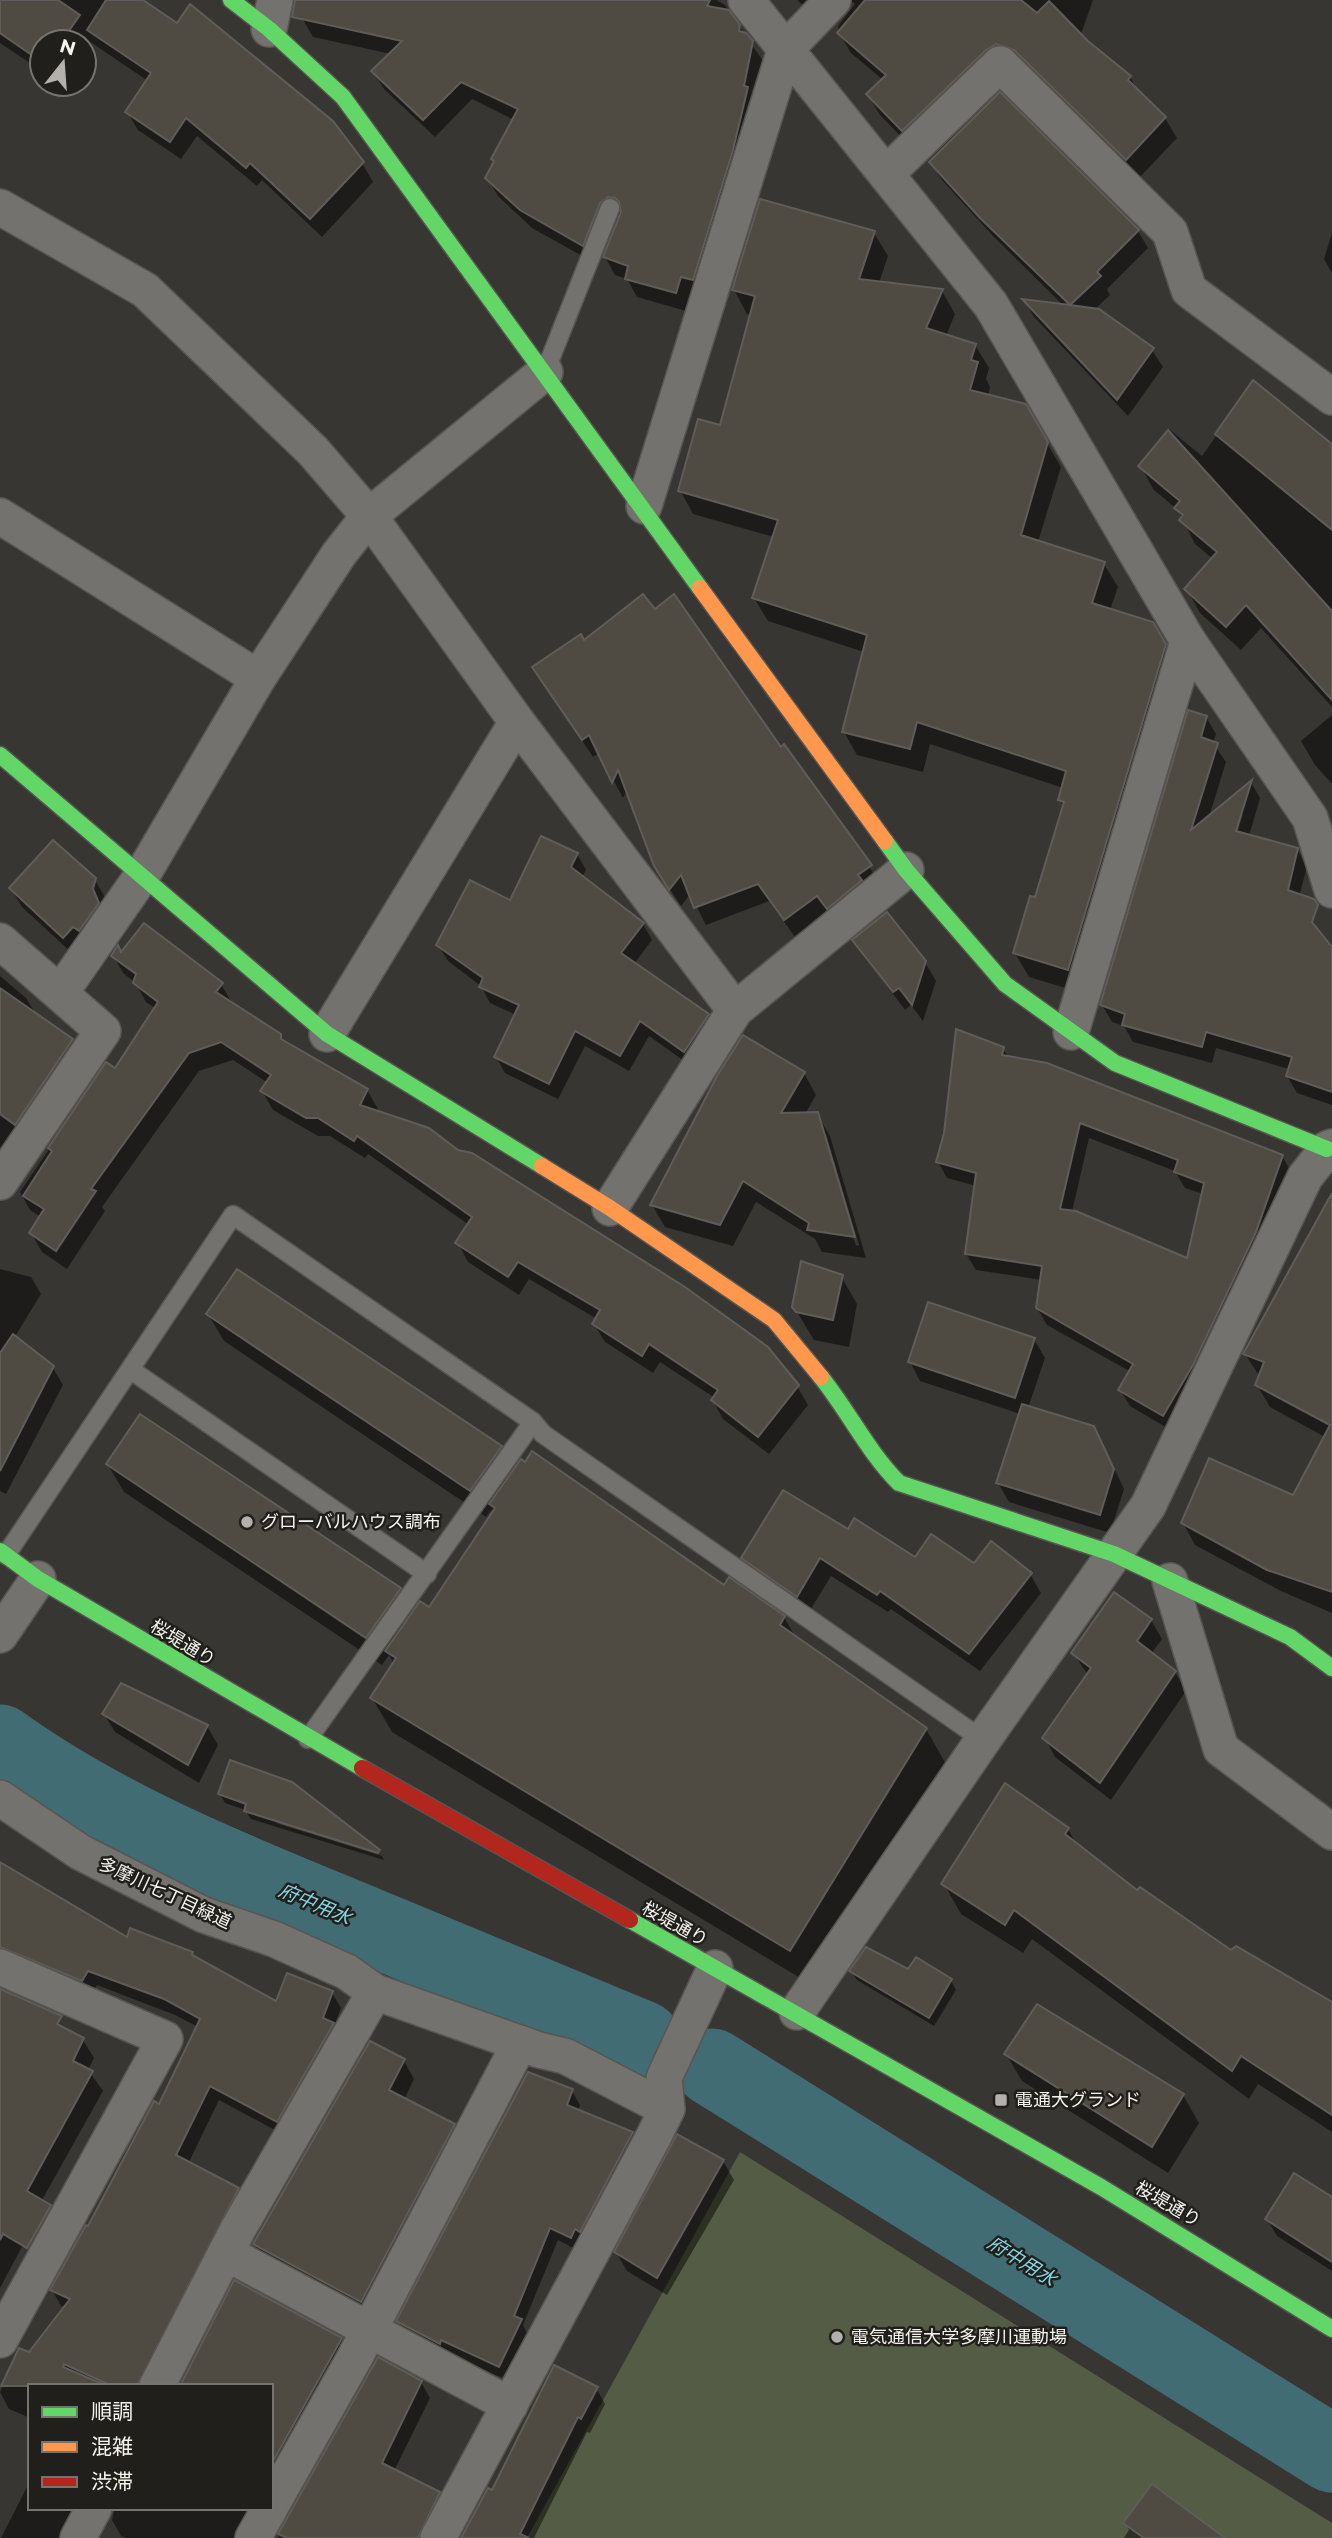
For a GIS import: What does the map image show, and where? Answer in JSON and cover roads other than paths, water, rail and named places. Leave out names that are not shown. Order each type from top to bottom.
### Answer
[{"type":"street","points":[[231,0],[272,14],[343,97],[906,870],[1005,984],[1115,1063],[1329,1148],[1305,1177],[1148,1506],[983,1740],[797,2012]]},
{"type":"street","points":[[746,0],[991,305],[1188,641],[1310,818],[1332,890]]},
{"type":"street","points":[[643,506],[785,50],[834,0]]},
{"type":"street","points":[[886,174],[1000,64],[1170,232],[1189,290],[1332,397]]},
{"type":"street","points":[[0,207],[145,290],[313,452],[369,516],[517,722],[735,1010]]},
{"type":"street","points":[[61,992],[141,877],[258,678],[338,554],[369,516],[545,372]]},
{"type":"street","points":[[0,516],[258,678]]},
{"type":"street","points":[[1071,1032],[1188,641]]},
{"type":"street","points":[[327,1034],[517,722]]},
{"type":"street","points":[[0,755],[327,1034],[610,1208],[774,1320],[842,1403],[877,1461],[899,1483],[1114,1554],[1215,1599],[1290,1637],[1331,1664]]},
{"type":"street","points":[[610,1208],[735,1010],[906,870]]},
{"type":"street","points":[[0,942],[103,1031],[0,1182]]},
{"type":"street","name":"桜堤通り","points":[[3,1553],[38,1579],[307,1739],[797,2012],[1220,2256],[1332,2329]]},
{"type":"street","points":[[0,1635],[38,1579]]},
{"type":"street","points":[[1170,1581],[1221,1749],[1332,1832]]},
{"type":"street","name":"多摩川七丁目緑道","points":[[0,1798],[80,1852],[204,1915],[274,1940],[347,1972],[375,1992],[565,2056],[667,2109]]},
{"type":"street","points":[[0,1967],[165,2039],[0,2340]]},
{"type":"street","points":[[438,2538],[667,2109],[664,2078],[715,1968]]},
{"type":"street","points":[[158,2384],[226,2253],[375,1992]]},
{"type":"street","points":[[273,2503],[369,2330],[520,2043]]},
{"type":"street","points":[[226,2253],[510,2405]]},
{"type":"street","points":[[253,2538],[269,2510]]},
{"type":"lane","points":[[545,372],[610,208]]},
{"type":"lane","points":[[3,1553],[131,1370],[233,1215],[533,1422],[543,1434],[983,1740]]},
{"type":"lane","points":[[131,1370],[427,1574]]},
{"type":"lane","points":[[307,1739],[533,1422]]},
{"type":"waterway","name":"府中用水","points":[[0,1743],[79,1794],[206,1858],[642,2039]]},
{"type":"waterway","name":"府中用水","points":[[712,2067],[1332,2454]]},
{"type":"place","name":"グローバルハウス調布","points":[[247,1522]]},
{"type":"place","name":"電通大グランド","points":[[1001,2100]]},
{"type":"place","name":"電気通信大学多摩川運動場","points":[[837,2337]]}]
